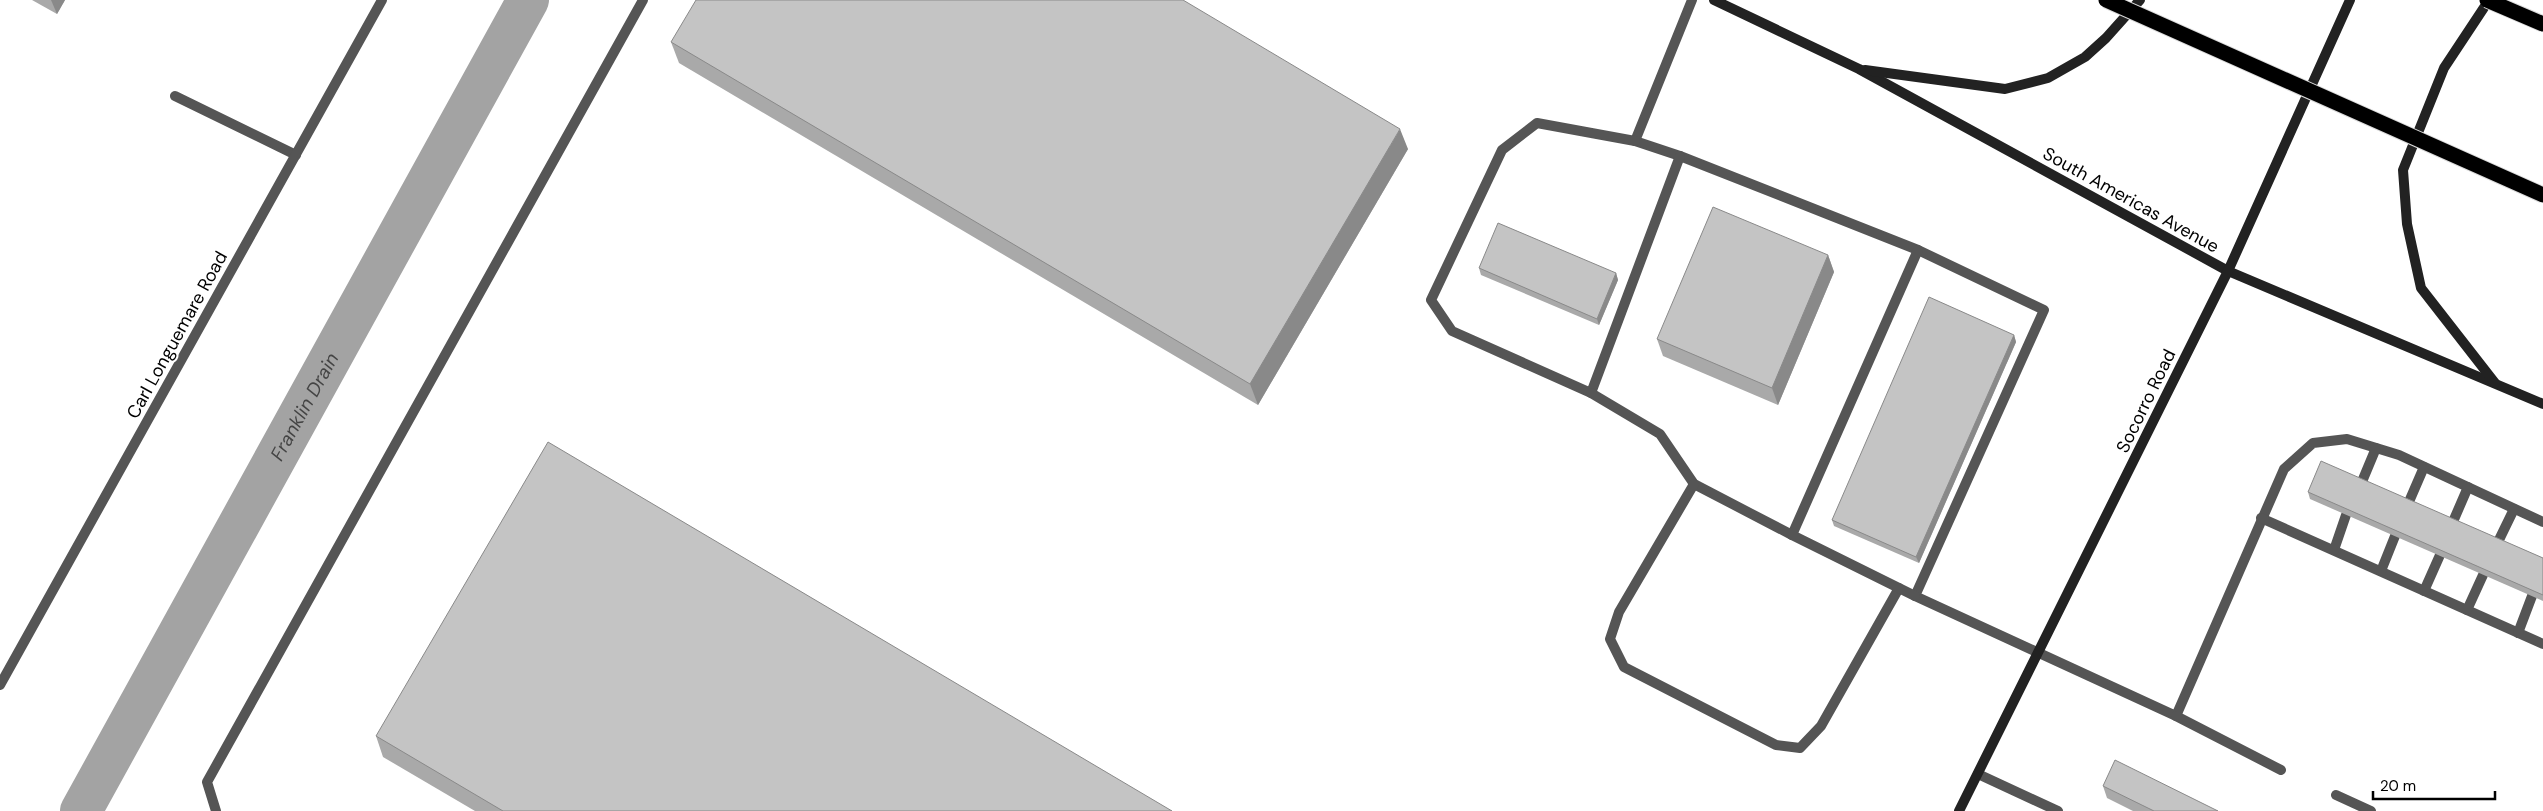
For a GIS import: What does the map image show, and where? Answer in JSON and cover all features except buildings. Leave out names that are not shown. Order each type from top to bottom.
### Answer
[{"type":"highway","points":[[2106,0],[2543,195]]},
{"type":"highway","points":[[2488,0],[2543,24]]},
{"type":"main road","name":"South Americas Avenue","points":[[1714,0],[1859,69],[2228,271],[2543,404]]},
{"type":"main road","points":[[1859,69],[2005,89],[2048,78],[2085,57],[2106,38],[2140,0]]},
{"type":"main road","name":"Socorro Road","points":[[1959,811],[2040,652],[2228,271],[2350,0]]},
{"type":"main road","points":[[2488,0],[2444,68],[2403,170],[2407,224],[2421,288],[2495,384]]},
{"type":"street","name":"Carl Longuemare Road","points":[[0,685],[382,0]]},
{"type":"street","points":[[216,811],[207,782],[643,0]]},
{"type":"street","points":[[1635,141],[1692,0]]},
{"type":"street","points":[[176,96],[296,155]]},
{"type":"street","points":[[1915,596],[2044,310],[1918,250],[1680,156],[1635,141],[1537,123],[1502,150],[1432,300],[1452,331],[1591,393],[1660,434],[1694,484],[1915,596],[2176,716],[2281,770]]},
{"type":"street","points":[[1591,393],[1680,156]]},
{"type":"street","points":[[1792,535],[1918,250]]},
{"type":"street","points":[[2176,716],[2284,469],[2313,443],[2347,439],[2376,448],[2424,467],[2543,522]]},
{"type":"street","points":[[2361,484],[2376,448]]},
{"type":"street","points":[[2408,504],[2424,467]]},
{"type":"street","points":[[1694,484],[1619,612],[1610,639],[1624,667],[1767,741],[1776,745],[1800,748],[1821,726],[1899,588]]},
{"type":"street","points":[[2452,524],[2468,487]]},
{"type":"street","points":[[2498,544],[2514,509]]},
{"type":"street","points":[[2334,550],[2346,515]]},
{"type":"street","points":[[2261,518],[2543,644]]},
{"type":"street","points":[[2380,571],[2395,536]]},
{"type":"street","points":[[2424,591],[2440,555]]},
{"type":"street","points":[[2467,610],[2483,575]]},
{"type":"street","points":[[2518,633],[2532,596]]},
{"type":"street","points":[[1978,774],[2058,811]]},
{"type":"street","points":[[2336,795],[2371,811]]},
{"type":"waterway","name":"Franklin Drain","points":[[81,811],[528,0]]}]
